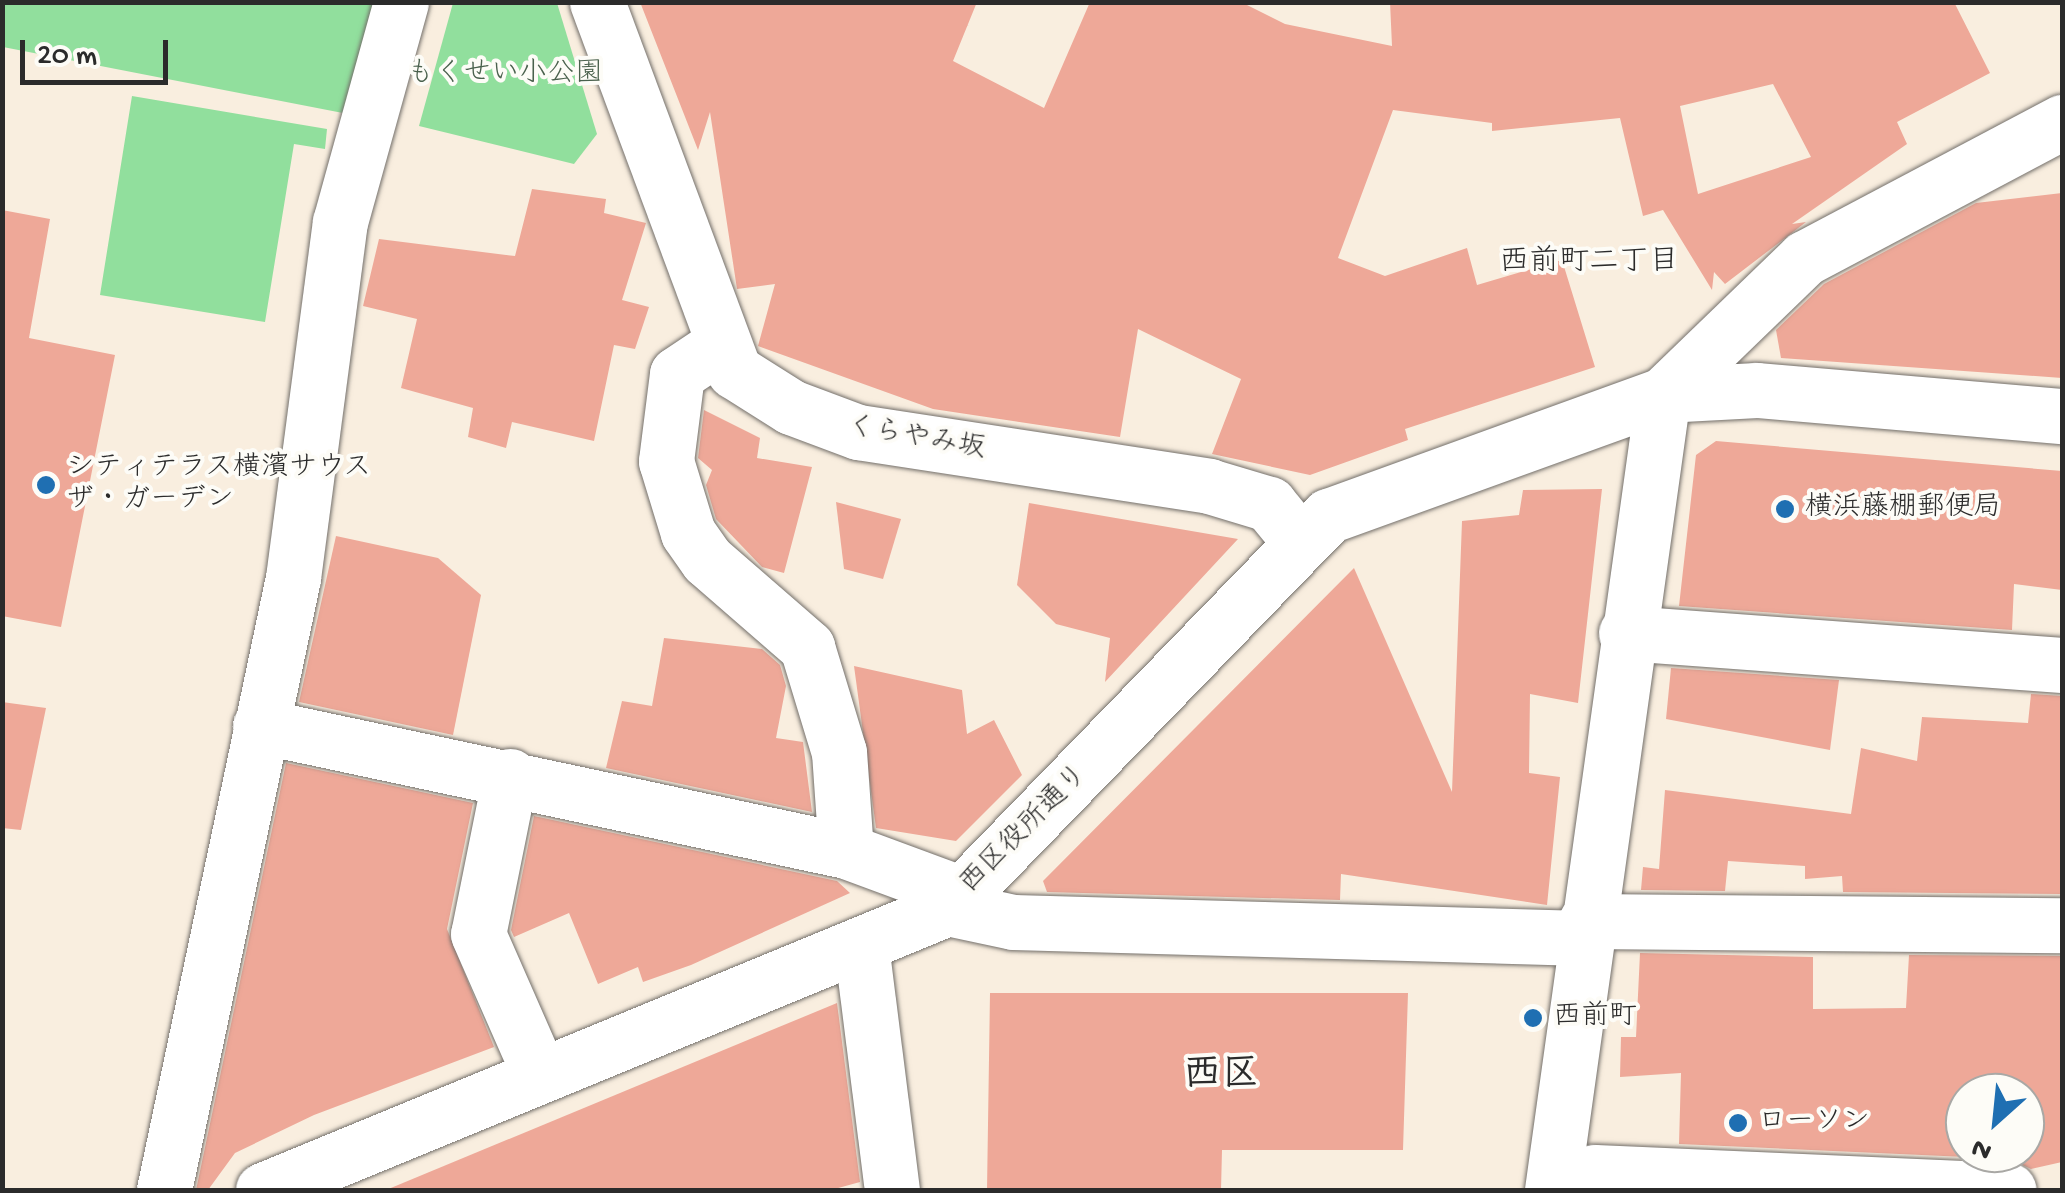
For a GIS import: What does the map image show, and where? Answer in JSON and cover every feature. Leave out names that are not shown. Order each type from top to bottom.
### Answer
[{"type":"street","points":[[164,1190],[293,578],[340,222],[401,2]]},
{"type":"street","name":"くらやみ坂","points":[[597,2],[690,236],[722,344],[734,371],[818,420],[1209,486],[1270,504],[1301,543]]},
{"type":"street","points":[[1556,1190],[1585,929],[1663,396],[1806,258],[2062,122]]},
{"type":"street","points":[[722,344],[676,374],[666,461],[688,534],[707,560],[806,647],[838,752],[846,851]]},
{"type":"street","points":[[1663,396],[1757,390],[2062,416]]},
{"type":"street","name":"西区役所通り","points":[[263,1190],[355,1170],[538,1073],[861,945],[955,901],[1328,516],[1663,396]]},
{"type":"street","points":[[1626,633],[2062,665]]},
{"type":"street","points":[[260,726],[510,776],[846,851],[955,901],[1014,922],[1585,929],[2062,926]]},
{"type":"street","points":[[510,776],[478,934],[538,1073]]},
{"type":"street","points":[[861,945],[892,1190]]},
{"type":"street","points":[[1556,1190],[1594,1172],[2009,1190]]},
{"type":"green space","points":[[2,3],[381,3],[348,114],[3,47]]},
{"type":"green space","name":"もくせい小公園","points":[[453,3],[557,3],[597,134],[574,164],[419,126]]},
{"type":"green space","points":[[132,96],[327,129],[325,149],[294,144],[265,322],[100,295]]},
{"type":"building","points":[[640,2],[977,2],[953,61],[1044,108],[1090,2],[1241,2],[1285,24],[1392,46],[1390,2],[1954,2],[1990,73],[1897,122],[1907,144],[1792,224],[1806,222],[1725,284],[1714,272],[1712,290],[1663,210],[1643,216],[1620,118],[1492,131],[1492,123],[1393,110],[1338,258],[1385,276],[1467,248],[1477,285],[1562,260],[1595,367],[1405,429],[1408,440],[1310,475],[1212,454],[1241,379],[1138,329],[1120,437],[933,409],[758,346],[775,284],[737,289],[710,112],[698,150]],"holes":[[[1773,84],[1811,157],[1698,194],[1680,106]]]},
{"type":"building","points":[[532,189],[606,199],[604,213],[646,223],[622,300],[649,307],[635,349],[614,345],[594,441],[512,422],[506,448],[468,437],[473,408],[401,388],[417,319],[363,306],[379,239],[515,256]]},
{"type":"building","points":[[2062,193],[2062,378],[1781,358],[1776,330],[1824,284],[1976,203]]},
{"type":"building","name":"シティテラス横濱サウス ザ・ガーデン","points":[[2,210],[50,219],[29,338],[115,355],[61,627],[2,616]]},
{"type":"building","points":[[704,410],[760,438],[757,458],[812,467],[784,573],[762,567],[716,519],[706,485],[712,470],[698,458]]},
{"type":"building","points":[[1716,441],[2062,471],[2062,590],[2014,584],[2012,630],[1679,606],[1696,455]]},
{"type":"building","points":[[1602,489],[1578,703],[1530,694],[1529,773],[1560,777],[1547,905],[1341,874],[1340,900],[1047,892],[1043,881],[1354,568],[1452,792],[1462,521],[1519,515],[1523,490]]},
{"type":"building","points":[[836,502],[901,519],[883,579],[844,569]]},
{"type":"building","points":[[1029,503],[1238,539],[1105,682],[1110,638],[1056,624],[1017,585]]},
{"type":"building","points":[[336,536],[438,558],[481,595],[453,735],[299,702]]},
{"type":"building","points":[[664,638],[762,649],[780,665],[786,686],[776,738],[803,742],[812,812],[606,768],[622,701],[652,706]]},
{"type":"building","points":[[854,666],[962,690],[967,734],[994,720],[1022,775],[956,841],[876,828]]},
{"type":"building","points":[[1671,668],[1839,680],[1830,750],[1666,719]]},
{"type":"building","points":[[2031,694],[2062,696],[2062,894],[1843,892],[1842,876],[1805,879],[1805,866],[1728,861],[1725,891],[1641,890],[1643,867],[1659,869],[1665,790],[1851,814],[1861,748],[1917,761],[1922,717],[2028,723]]},
{"type":"building","points":[[2,702],[46,708],[21,830],[2,828]]},
{"type":"building","points":[[286,763],[473,803],[447,929],[494,1047],[314,1115],[235,1153],[208,1190],[196,1190]]},
{"type":"building","points":[[534,816],[837,881],[850,893],[691,965],[643,982],[638,967],[598,984],[569,913],[514,937],[511,930]]},
{"type":"building","points":[[1640,953],[1813,957],[1813,1009],[1906,1008],[1909,955],[2062,956],[2062,1162],[2045,1166],[2045,1073],[1945,1073],[1945,1156],[1679,1144],[1681,1073],[1620,1077],[1621,1037],[1636,1037]]},
{"type":"building","points":[[990,993],[1408,993],[1403,1150],[1222,1150],[1221,1190],[987,1190]]},
{"type":"building","points":[[837,1003],[860,1182],[831,1190],[386,1190]]},
{"type":"place","name":"シティテラス横濱サウス ザ・ガーデン","points":[[46,485]]},
{"type":"place","name":"横浜藤棚郵便局","points":[[1785,509]]},
{"type":"place","name":"西前町","points":[[1533,1018]]},
{"type":"place","name":"ローソン","points":[[1738,1123]]},
{"type":"district","name":"西前町二丁目","points":[[1589,264]]},
{"type":"district","name":"西区","points":[[1221,1078]]}]
